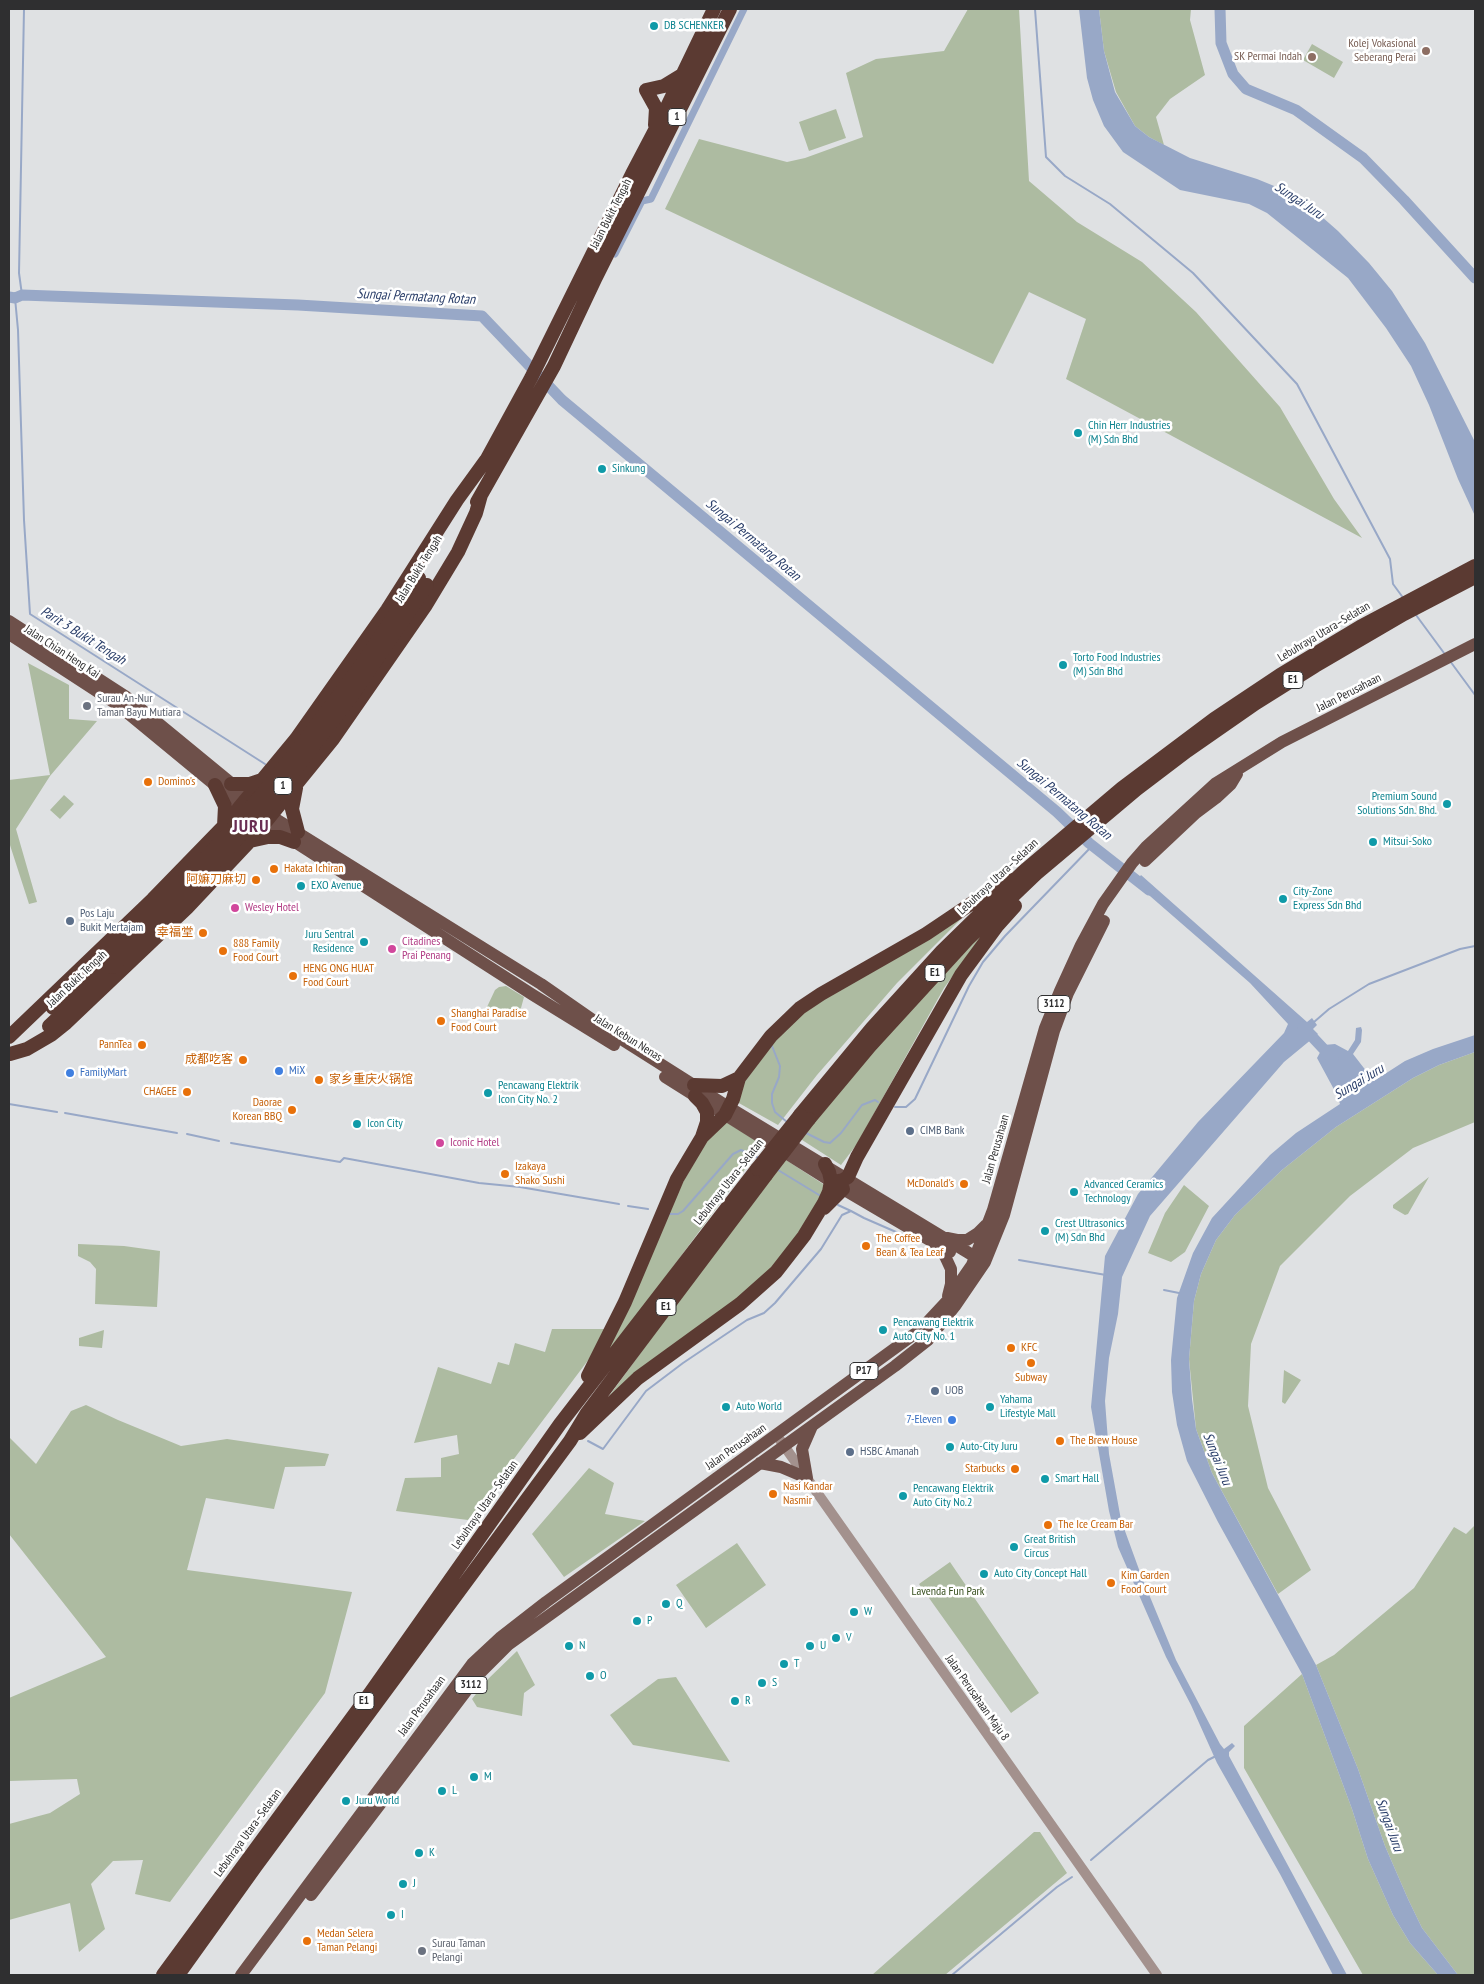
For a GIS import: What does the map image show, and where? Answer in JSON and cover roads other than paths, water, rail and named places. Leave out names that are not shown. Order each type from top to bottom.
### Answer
[{"type":"highway","name":"Jalan Bukit Tengah","points":[[423,581],[542,357],[714,9]]},
{"type":"highway","name":"Jalan Bukit Tengah","points":[[9,1055],[51,1024],[108,963],[229,848],[275,796],[351,697],[423,581],[481,495],[543,386],[730,9]]},
{"type":"highway","points":[[654,133],[656,108],[646,90],[664,86],[683,74]]},
{"type":"highway","points":[[9,1037],[153,899],[219,831],[296,739],[388,610],[457,500],[486,460]]},
{"type":"highway","points":[[9,1055],[28,1048],[51,1035],[66,1023],[187,908],[250,841],[344,724],[426,605],[458,552],[476,513],[481,495]]},
{"type":"highway","name":"Lebuhraya Utara–Selatan","points":[[804,1117],[936,972],[1086,825],[1256,703],[1408,606],[1473,573]]},
{"type":"highway","points":[[279,759],[278,769],[284,776],[299,782]]},
{"type":"highway","points":[[231,784],[245,784],[262,780]]},
{"type":"highway","points":[[250,841],[268,837],[296,837],[292,809],[299,782]]},
{"type":"highway","points":[[215,785],[226,806],[219,831]]},
{"type":"highway","points":[[219,831],[228,831],[236,834],[240,841],[236,856]]},
{"type":"highway","points":[[570,1441],[585,1430],[638,1378],[740,1304],[776,1272],[842,1182],[966,967],[997,926],[1046,874],[1068,842]]},
{"type":"highway","name":"Lebuhraya Utara–Selatan","points":[[163,1975],[382,1676],[560,1424],[762,1172],[896,1000],[942,951],[1024,871],[1068,842]]},
{"type":"highway","points":[[702,1137],[727,1112],[739,1078],[771,1036],[791,1016],[808,1002],[926,934],[996,885],[1024,871]]},
{"type":"highway","name":"Jalan Bukit Tengah","points":[[9,1037],[22,1032],[108,963]]},
{"type":"highway","points":[[560,1424],[595,1364],[625,1302],[677,1179],[702,1137],[707,1122],[707,1112],[695,1090],[722,1086],[739,1078]]},
{"type":"highway","points":[[825,1164],[829,1172],[842,1182]]},
{"type":"highway","name":"Lebuhraya Utara–Selatan","points":[[178,1975],[256,1866],[570,1441],[587,1413],[762,1172]]},
{"type":"main road","name":"Jalan Chian Heng Kai","points":[[10,623],[125,696],[231,784],[244,801]]},
{"type":"main road","name":"Jalan Chian Heng Kai","points":[[10,623],[118,705],[215,785],[244,801]]},
{"type":"main road","name":"Jalan Perusahaan","points":[[251,1975],[479,1674],[508,1645],[760,1463],[780,1440],[920,1330],[978,1264],[1045,1028],[1081,945],[1134,867],[1230,784],[1239,770],[1282,742],[1475,644]]},
{"type":"main road","name":"Jalan Kebun Nenas","points":[[244,801],[268,819],[526,990],[695,1090],[727,1112],[978,1264]]},
{"type":"main road","name":"Jalan Perusahaan","points":[[240,1975],[451,1689],[472,1664],[501,1637],[720,1474],[780,1440],[813,1425],[928,1340],[978,1264],[1004,1215],[1054,1030],[1082,962],[1118,888]]},
{"type":"main road","name":"Jalan Kebun Nenas","points":[[727,1112],[825,1164]]},
{"type":"main road","points":[[947,1301],[951,1284],[951,1269],[939,1240],[967,1240],[988,1224]]},
{"type":"main road","points":[[807,1478],[802,1449],[813,1425]]},
{"type":"main road","points":[[760,1463],[782,1467],[807,1478]]},
{"type":"street","name":"Jalan Perusahaan Maju 8","points":[[780,1440],[1157,1975]]},
{"type":"water","points":[[1079,9],[1099,9],[1104,51],[1115,92],[1135,126],[1149,137],[1190,158],[1257,179],[1284,190],[1313,209],[1338,231],[1369,263],[1392,291],[1425,343],[1475,442],[1475,516],[1411,366],[1386,328],[1348,278],[1267,213],[1249,204],[1180,190],[1123,152],[1104,126],[1093,100],[1087,78]]},
{"type":"water","points":[[1141,875],[1307,1022],[1312,1018],[1317,1025],[1313,1029],[1318,1034],[1284,1062],[1150,1216],[1122,1277],[1118,1314],[1109,1358],[1105,1401],[1109,1454],[1121,1520],[1176,1660],[1220,1744],[1224,1749],[1232,1743],[1235,1746],[1229,1752],[1229,1756],[1347,1975],[1333,1975],[1280,1874],[1217,1763],[1191,1705],[1166,1657],[1118,1547],[1109,1511],[1091,1407],[1105,1256],[1138,1194],[1198,1122],[1284,1033],[1288,1024],[1250,983],[1135,883]]},
{"type":"water","name":"Sungai Juru","points":[[1361,1027],[1361,1042],[1353,1054],[1374,1081],[1405,1061],[1475,1035],[1475,1052],[1439,1065],[1413,1078],[1336,1127],[1282,1170],[1235,1215],[1216,1240],[1201,1274],[1194,1301],[1189,1359],[1192,1399],[1196,1429],[1212,1473],[1316,1665],[1358,1769],[1385,1846],[1408,1899],[1422,1928],[1458,1975],[1438,1975],[1410,1943],[1393,1915],[1368,1859],[1352,1809],[1302,1674],[1218,1522],[1187,1461],[1177,1425],[1172,1392],[1171,1360],[1177,1298],[1193,1253],[1212,1218],[1270,1155],[1296,1133],[1340,1104],[1317,1058],[1324,1045],[1335,1044],[1348,1051],[1355,1040],[1356,1028]]},
{"type":"waterway","points":[[22,295],[19,273],[24,9]]},
{"type":"waterway","points":[[615,254],[642,201],[651,199],[744,9]]},
{"type":"waterway","points":[[1035,9],[1046,157],[1065,176],[1110,204],[1193,273],[1297,384],[1390,559],[1393,584],[1404,599]]},
{"type":"waterway","points":[[1220,9],[1221,43],[1233,74],[1246,89],[1296,110],[1363,158],[1475,278]]},
{"type":"waterway","name":"Sungai Permatang Rotan","points":[[9,297],[15,298],[22,295],[298,305],[482,316],[562,400],[1057,812],[1089,843],[1149,890]]},
{"type":"waterway","name":"Parit 3 Bukit Tengah","points":[[15,298],[18,330],[24,520],[30,614],[265,764]]},
{"type":"waterway","points":[[1416,615],[1444,653]]},
{"type":"waterway","points":[[1450,661],[1475,695]]},
{"type":"waterway","points":[[895,1107],[906,1107],[915,1099],[969,986],[983,962],[1005,936],[1093,845]]},
{"type":"waterway","points":[[1314,1022],[1329,1009],[1369,984],[1460,949],[1475,946]]},
{"type":"waterway","name":"Sungai Permatang Rotan","points":[[1303,1027],[1333,1059]]},
{"type":"waterway","points":[[772,1046],[780,1066],[779,1077],[772,1094],[772,1103],[775,1112],[787,1122]]},
{"type":"waterway","points":[[806,1133],[830,1143],[841,1133],[862,1105],[875,1100],[878,1102]]},
{"type":"waterway","points":[[9,1104],[57,1112]]},
{"type":"waterway","points":[[65,1113],[177,1133]]},
{"type":"waterway","points":[[187,1134],[219,1141]]},
{"type":"waterway","points":[[231,1143],[340,1162],[344,1158],[479,1183],[520,1187],[619,1204]]},
{"type":"waterway","points":[[669,1214],[678,1214],[683,1211],[733,1154],[741,1150],[759,1158]]},
{"type":"waterway","points":[[778,1170],[819,1195]]},
{"type":"waterway","points":[[838,1205],[851,1211]]},
{"type":"waterway","points":[[628,1206],[648,1209]]},
{"type":"waterway","points":[[588,1441],[603,1449],[646,1391],[683,1363],[747,1320],[764,1313],[775,1303],[821,1249],[842,1215],[851,1211],[919,1242]]},
{"type":"waterway","points":[[1019,1260],[1106,1275]]},
{"type":"waterway","points":[[1164,1290],[1179,1293]]},
{"type":"waterway","points":[[1091,1860],[1208,1760],[1216,1756]]},
{"type":"waterway","points":[[952,1975],[1057,1887],[1072,1877]]},
{"type":"place","name":"DB SCHENKER","points":[[654,26]]},
{"type":"place","name":"Kolej Vokasional Seberang Perai","points":[[1426,51]]},
{"type":"place","name":"SK Permai Indah","points":[[1312,57]]},
{"type":"place","name":"Chin Herr Industries (M) Sdn Bhd","points":[[1078,433]]},
{"type":"place","name":"Sinkung","points":[[602,469]]},
{"type":"place","name":"Torto Food Industries (M) Sdn Bhd","points":[[1063,665]]},
{"type":"place","name":"Surau An-Nur Taman Bayu Mutiara","points":[[87,706]]},
{"type":"place","name":"Domino's","points":[[148,782]]},
{"type":"place","name":"Premium Sound Solutions Sdn. Bhd.","points":[[1447,804]]},
{"type":"place","name":"Mitsui-Soko","points":[[1373,842]]},
{"type":"place","name":"Hakata Ichiran","points":[[274,869]]},
{"type":"place","name":"阿嫲刀麻切","points":[[256,880]]},
{"type":"place","name":"EXO Avenue","points":[[301,886]]},
{"type":"place","name":"City-Zone Express Sdn Bhd","points":[[1283,899]]},
{"type":"place","name":"Wesley Hotel","points":[[235,908]]},
{"type":"place","name":"Pos Laju Bukit Mertajam","points":[[70,921]]},
{"type":"place","name":"幸福堂","points":[[203,933]]},
{"type":"place","name":"Juru Sentral Residence","points":[[364,942]]},
{"type":"place","name":"Citadines Prai Penang","points":[[392,949]]},
{"type":"place","name":"888 Family Food Court","points":[[223,951]]},
{"type":"place","name":"HENG ONG HUAT Food Court","points":[[293,976]]},
{"type":"place","name":"Shanghai Paradise Food Court","points":[[441,1021]]},
{"type":"place","name":"PannTea","points":[[142,1045]]},
{"type":"place","name":"成都吃客","points":[[243,1060]]},
{"type":"place","name":"MiX","points":[[279,1071]]},
{"type":"place","name":"FamilyMart","points":[[70,1073]]},
{"type":"place","name":"家乡重庆火锅馆","points":[[319,1080]]},
{"type":"place","name":"CHAGEE","points":[[187,1092]]},
{"type":"place","name":"Pencawang Elektrik Icon City No. 2","points":[[488,1093]]},
{"type":"place","name":"Daorae Korean BBQ","points":[[292,1110]]},
{"type":"place","name":"Icon City","points":[[357,1124]]},
{"type":"place","name":"CIMB Bank","points":[[910,1131]]},
{"type":"place","name":"Iconic Hotel","points":[[440,1143]]},
{"type":"place","name":"Izakaya Shako Sushi","points":[[505,1174]]},
{"type":"place","name":"McDonald's","points":[[964,1184]]},
{"type":"place","name":"Advanced Ceramics Technology","points":[[1074,1192]]},
{"type":"place","name":"Crest Ultrasonics (M) Sdn Bhd","points":[[1045,1231]]},
{"type":"place","name":"The Coffee Bean & Tea Leaf","points":[[866,1246]]},
{"type":"place","name":"Pencawang Elektrik Auto City No. 1","points":[[883,1330]]},
{"type":"place","name":"KFC","points":[[1011,1348]]},
{"type":"place","name":"Subway","points":[[1031,1363]]},
{"type":"place","name":"UOB","points":[[935,1391]]},
{"type":"place","name":"Auto World","points":[[726,1407]]},
{"type":"place","name":"Yahama Lifestyle Mall","points":[[990,1407]]},
{"type":"place","name":"7-Eleven","points":[[952,1420]]},
{"type":"place","name":"The Brew House","points":[[1060,1441]]},
{"type":"place","name":"Auto-City Juru","points":[[950,1447]]},
{"type":"place","name":"HSBC Amanah","points":[[850,1452]]},
{"type":"place","name":"Starbucks","points":[[1015,1469]]},
{"type":"place","name":"Smart Hall","points":[[1045,1479]]},
{"type":"place","name":"Nasi Kandar Nasmir","points":[[773,1494]]},
{"type":"place","name":"Pencawang Elektrik Auto City No.2","points":[[903,1496]]},
{"type":"place","name":"The Ice Cream Bar","points":[[1048,1525]]},
{"type":"place","name":"Great British Circus","points":[[1014,1547]]},
{"type":"place","name":"Auto City Concept Hall","points":[[984,1574]]},
{"type":"place","name":"Kim Garden Food Court","points":[[1111,1583]]},
{"type":"place","name":"Q","points":[[666,1604]]},
{"type":"place","name":"W","points":[[854,1612]]},
{"type":"place","name":"P","points":[[637,1621]]},
{"type":"place","name":"V","points":[[836,1638]]},
{"type":"place","name":"N","points":[[569,1646]]},
{"type":"place","name":"U","points":[[810,1646]]},
{"type":"place","name":"T","points":[[784,1664]]},
{"type":"place","name":"O","points":[[590,1676]]},
{"type":"place","name":"S","points":[[762,1683]]},
{"type":"place","name":"R","points":[[735,1701]]},
{"type":"place","name":"M","points":[[474,1777]]},
{"type":"place","name":"L","points":[[442,1791]]},
{"type":"place","name":"Juru World","points":[[346,1801]]},
{"type":"place","name":"K","points":[[419,1853]]},
{"type":"place","name":"J","points":[[403,1884]]},
{"type":"place","name":"I","points":[[391,1915]]},
{"type":"place","name":"Medan Selera Taman Pelangi","points":[[307,1941]]},
{"type":"place","name":"Surau Taman Pelangi","points":[[422,1951]]},
{"type":"district","name":"JURU","points":[[251,827]]},
{"type":"park label","name":"Lavenda Fun Park","points":[[948,1592]]}]
